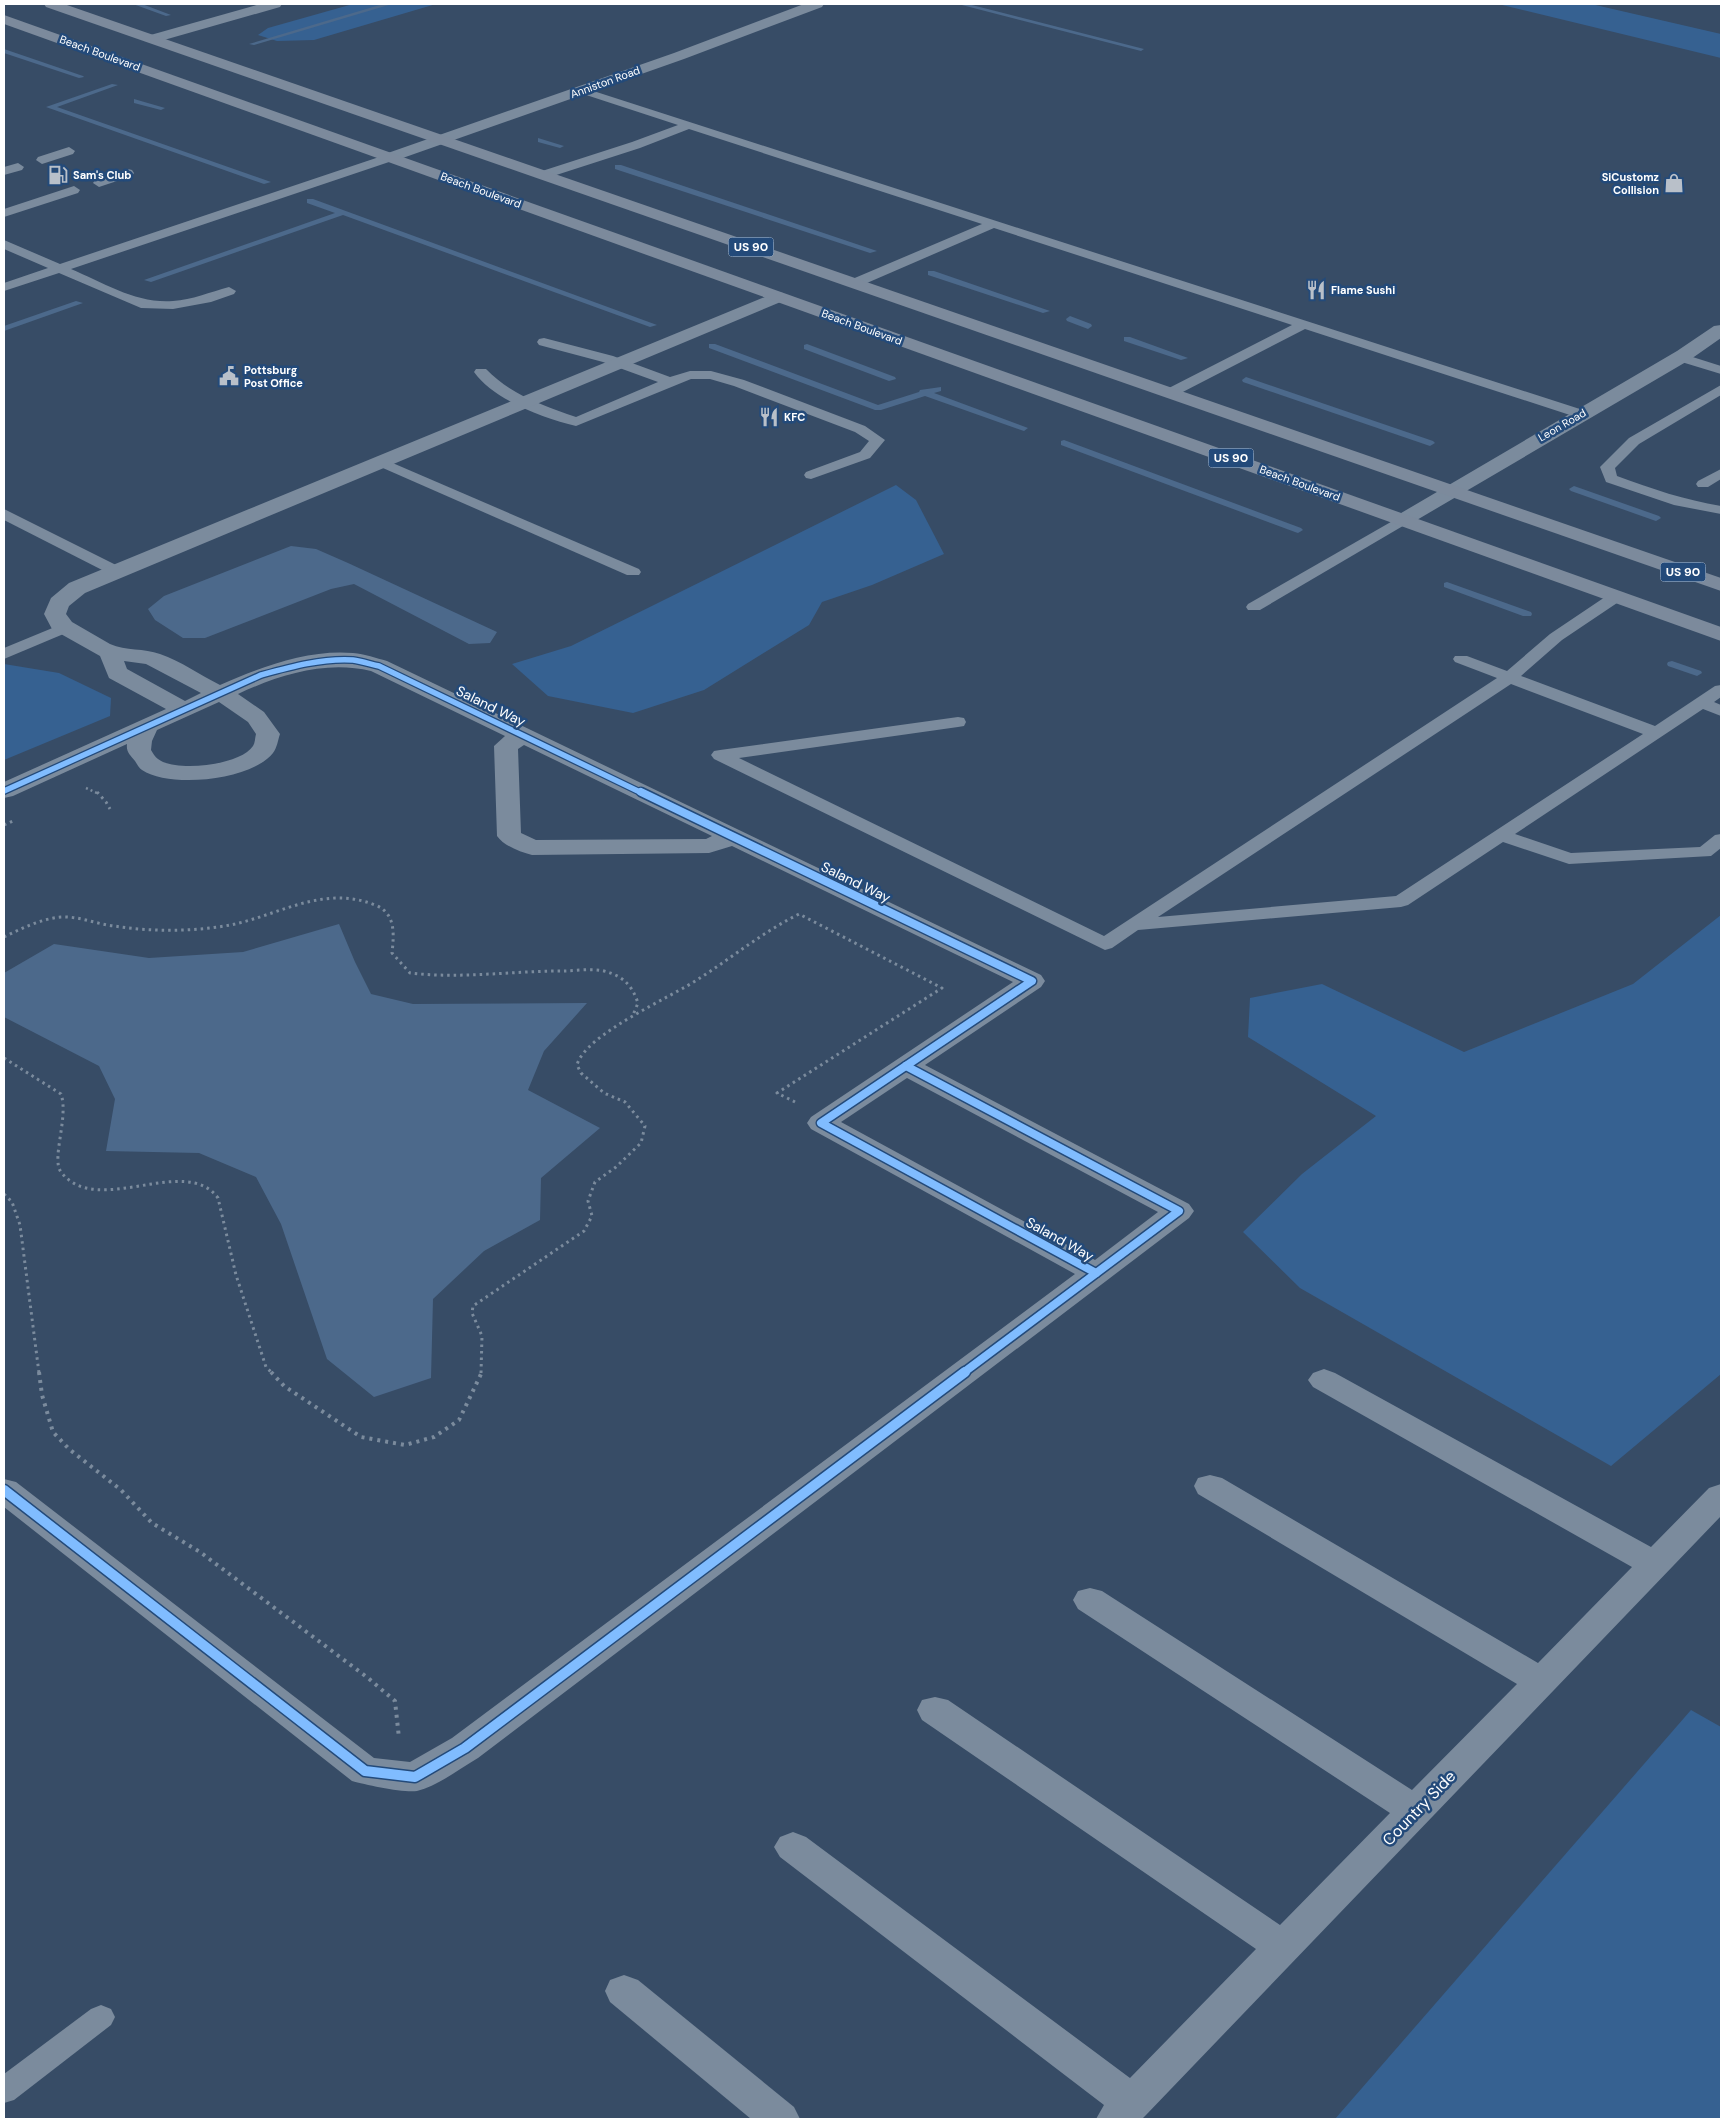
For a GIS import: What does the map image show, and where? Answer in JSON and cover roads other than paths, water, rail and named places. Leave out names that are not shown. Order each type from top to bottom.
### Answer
[{"type":"highway","name":"US 90","points":[[51,4],[1721,585]]},
{"type":"highway","name":"Beach Boulevard","points":[[4,19],[1721,634]]},
{"type":"street","points":[[152,39],[275,4]]},
{"type":"street","name":"Anniston Road","points":[[391,158],[817,4]]},
{"type":"street","points":[[148,726],[140,739],[139,750],[145,760],[158,769],[178,773],[201,774],[223,771],[244,764],[260,754],[268,743],[269,732],[262,722],[252,713],[220,694],[152,658],[110,653],[59,623],[55,614],[59,603],[77,588],[777,296]]},
{"type":"street","name":"Leon Road","points":[[1403,520],[1451,490],[1680,357],[1721,330]]},
{"type":"street","points":[[110,653],[117,673],[184,710]]},
{"type":"street","name":"Saland Way","points":[[4,791],[261,675],[329,660],[353,660],[379,666],[1032,982],[822,1123],[1096,1273]]},
{"type":"street","points":[[523,735],[506,746],[509,836],[532,848],[709,846],[733,837]]},
{"type":"street","points":[[4,1490],[365,1771],[414,1777],[466,1748],[1179,1211],[906,1066]]},
{"type":"street","points":[[1324,1380],[1655,1565]]},
{"type":"street","points":[[1210,1486],[1542,1682]]},
{"type":"street","name":"Country Side","points":[[1124,2111],[1721,1496]]},
{"type":"street","points":[[1090,1600],[1416,1811]]},
{"type":"street","points":[[935,1710],[1284,1948]]},
{"type":"street","points":[[793,1848],[1124,2111]]},
{"type":"street","points":[[624,1991],[780,2119]]},
{"type":"lane","points":[[581,90],[1582,414]]},
{"type":"lane","points":[[544,174],[689,126]]},
{"type":"lane","points":[[42,160],[69,151]]},
{"type":"lane","points":[[4,287],[391,158]]},
{"type":"lane","points":[[4,171],[18,167]]},
{"type":"lane","points":[[99,183],[128,174]]},
{"type":"lane","points":[[4,212],[74,190]]},
{"type":"lane","points":[[855,283],[993,224]]},
{"type":"lane","points":[[4,244],[141,304],[173,305],[206,299],[229,291]]},
{"type":"lane","points":[[1170,393],[1304,324]]},
{"type":"lane","points":[[544,342],[621,361],[670,382]]},
{"type":"lane","points":[[1680,357],[1721,370]]},
{"type":"lane","points":[[481,372],[490,383],[523,402],[576,422],[690,375],[711,375],[739,383],[860,429],[878,440],[865,455],[811,475]]},
{"type":"lane","points":[[1721,389],[1634,441],[1607,467],[1611,478],[1641,490],[1703,508],[1721,510]]},
{"type":"lane","points":[[381,462],[632,572]]},
{"type":"lane","points":[[1703,484],[1721,473]]},
{"type":"lane","points":[[4,514],[116,571]]},
{"type":"lane","points":[[1254,607],[1403,520]]},
{"type":"lane","points":[[958,722],[720,755],[1105,944],[1510,677],[1556,637],[1617,596]]},
{"type":"lane","points":[[4,654],[67,627]]},
{"type":"lane","points":[[1461,659],[1657,733]]},
{"type":"lane","points":[[1133,926],[1401,901],[1721,690]]},
{"type":"lane","points":[[1702,703],[1721,711]]},
{"type":"lane","points":[[1502,835],[1569,859],[1705,852],[1721,839]]},
{"type":"lane","points":[[4,2091],[100,2017]]},
{"type":"waterway","points":[[136,4],[168,15]]},
{"type":"waterway","points":[[252,44],[389,4]]},
{"type":"waterway","points":[[961,4],[1141,49]]},
{"type":"waterway","points":[[4,51],[81,77]]},
{"type":"waterway","points":[[114,85],[50,107],[267,182]]},
{"type":"waterway","points":[[137,101],[161,108]]},
{"type":"waterway","points":[[541,140],[560,146]]},
{"type":"waterway","points":[[618,167],[873,251]]},
{"type":"waterway","points":[[310,201],[653,325]]},
{"type":"waterway","points":[[148,280],[342,213]]},
{"type":"waterway","points":[[931,273],[1046,311]]},
{"type":"waterway","points":[[4,329],[79,303]]},
{"type":"waterway","points":[[1070,319],[1088,326]]},
{"type":"waterway","points":[[1127,339],[1184,358]]},
{"type":"waterway","points":[[712,346],[878,408],[926,393]]},
{"type":"waterway","points":[[807,347],[892,379]]},
{"type":"waterway","points":[[1246,380],[1430,443]]},
{"type":"waterway","points":[[926,393],[938,389]]},
{"type":"waterway","points":[[926,393],[1024,428]]},
{"type":"waterway","points":[[1064,443],[1298,530]]},
{"type":"waterway","points":[[1574,489],[1656,518]]},
{"type":"waterway","points":[[1447,585],[1527,614]]},
{"type":"waterway","points":[[1672,664],[1697,673]]},
{"type":"place","name":"Sam's Club","points":[[58,175]]},
{"type":"place","name":"SiCustomz Collision","points":[[1674,183]]},
{"type":"place","name":"Flame Sushi","points":[[1316,290]]},
{"type":"place","name":"Pottsburg Post Office","points":[[229,376]]},
{"type":"place","name":"KFC","points":[[769,417]]}]
